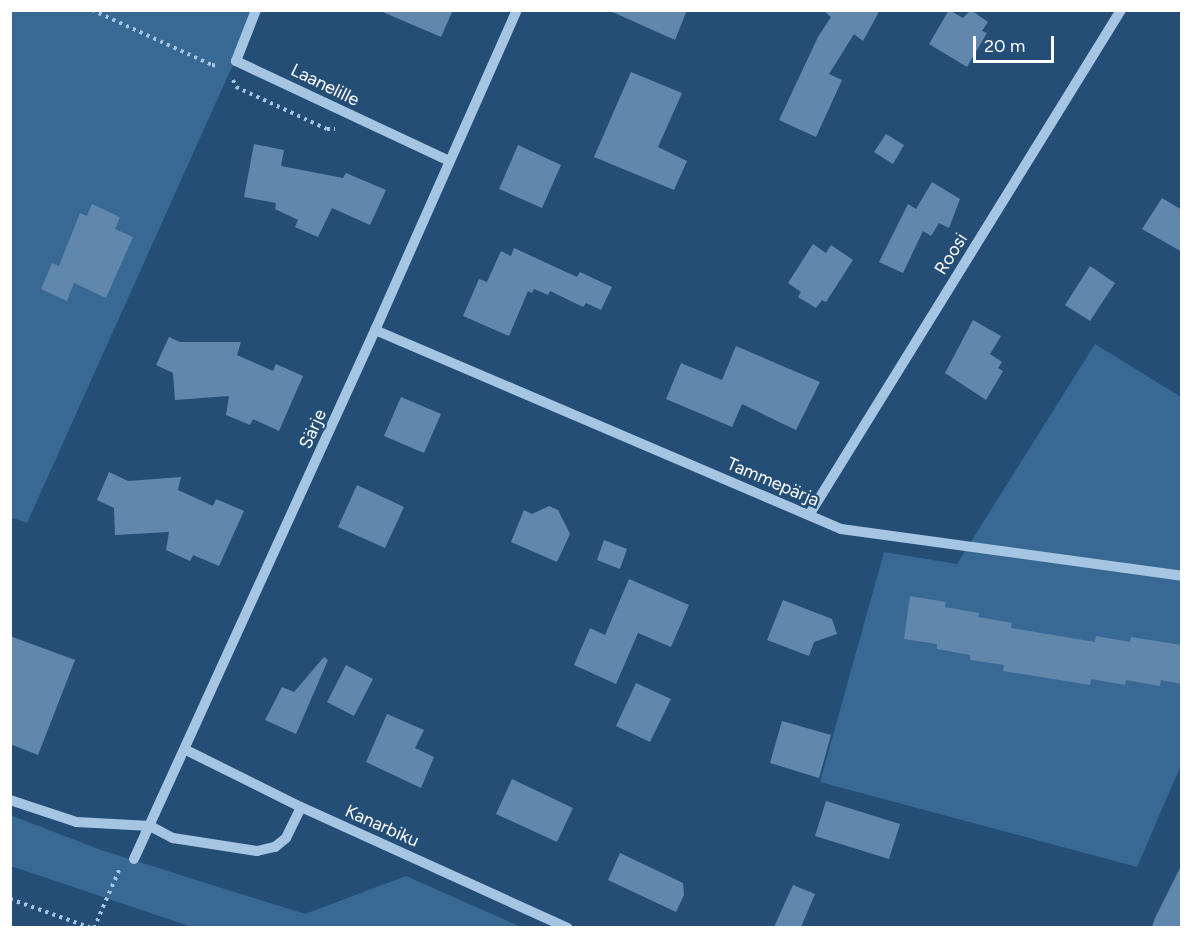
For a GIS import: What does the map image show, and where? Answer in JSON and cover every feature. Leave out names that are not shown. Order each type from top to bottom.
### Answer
[{"type":"street","name":"Laanelille","points":[[256,10],[236,61],[449,161]]},
{"type":"street","name":"Särje","points":[[134,859],[186,750],[517,10]]},
{"type":"street","name":"Roosi","points":[[808,515],[1121,10]]},
{"type":"street","name":"Tammepärja","points":[[375,330],[841,529],[1182,576]]},
{"type":"street","name":"Kanarbiku","points":[[186,750],[301,807],[568,927]]},
{"type":"street","points":[[10,800],[76,822],[150,826],[173,838],[257,851],[275,847],[286,838],[301,807]]},
{"type":"path","points":[[10,899],[93,927],[118,869],[134,859]]},
{"type":"shaded area","points":[[10,11],[257,11],[27,523],[10,517]]},
{"type":"shaded area","points":[[1095,344],[1181,397],[1181,765],[1137,867],[820,782],[884,552],[957,564]]},
{"type":"shaded area","points":[[10,815],[101,850],[305,914],[406,876],[521,927],[192,927],[11,866]]},
{"type":"building","points":[[378,10],[453,10],[441,37]]},
{"type":"building","points":[[608,10],[687,10],[675,40]]},
{"type":"building","points":[[823,10],[880,10],[863,41],[854,34],[829,74],[842,80],[816,137],[779,120],[818,37],[831,17]]},
{"type":"building","points":[[949,10],[963,18],[971,10],[988,22],[982,31],[987,33],[967,67],[929,44]]},
{"type":"building","points":[[631,72],[682,93],[658,147],[687,161],[674,190],[594,157]]},
{"type":"building","points":[[886,134],[904,145],[893,164],[874,152]]},
{"type":"building","points":[[254,144],[284,150],[281,166],[343,178],[346,173],[386,190],[370,225],[332,208],[318,237],[295,227],[298,220],[275,209],[276,203],[244,197]]},
{"type":"building","points":[[518,145],[561,165],[542,208],[499,189]]},
{"type":"building","points":[[932,182],[960,199],[949,228],[939,223],[931,236],[923,231],[903,273],[879,262],[908,204],[916,209]]},
{"type":"building","points":[[1162,198],[1182,210],[1182,252],[1142,229]]},
{"type":"building","points":[[92,204],[120,217],[115,229],[133,237],[106,298],[74,283],[67,301],[41,289],[52,263],[59,266],[80,213],[87,216]]},
{"type":"building","points":[[813,244],[826,253],[831,245],[853,260],[826,302],[822,300],[816,308],[798,297],[801,292],[788,283]]},
{"type":"building","points":[[514,248],[577,277],[580,272],[612,287],[601,310],[586,303],[583,307],[550,291],[548,295],[534,289],[532,293],[528,291],[509,336],[463,316],[479,279],[487,282],[501,251],[511,256]]},
{"type":"building","points":[[1090,266],[1115,283],[1090,321],[1065,305]]},
{"type":"building","points":[[973,320],[1001,336],[990,354],[1002,362],[998,368],[1003,371],[986,400],[945,373]]},
{"type":"building","points":[[169,337],[180,342],[241,342],[237,355],[273,371],[276,364],[303,376],[279,431],[253,419],[250,425],[226,415],[229,396],[175,400],[173,373],[156,365]]},
{"type":"building","points":[[736,346],[820,382],[796,430],[742,404],[732,427],[666,399],[681,363],[722,380]]},
{"type":"building","points":[[401,397],[441,414],[424,453],[384,436]]},
{"type":"building","points":[[109,472],[128,481],[181,477],[178,490],[213,506],[216,499],[244,511],[219,566],[193,555],[190,561],[166,550],[169,532],[115,535],[114,508],[97,500]]},
{"type":"building","points":[[357,485],[404,507],[385,548],[338,527]]},
{"type":"building","points":[[549,506],[558,510],[570,534],[557,562],[511,542],[524,510],[532,514]]},
{"type":"building","points":[[604,540],[627,549],[620,569],[597,560]]},
{"type":"building","points":[[629,579],[689,605],[671,647],[638,633],[616,684],[574,665],[590,628],[605,635]]},
{"type":"building","points":[[910,596],[946,602],[945,607],[979,613],[978,617],[1012,623],[1011,628],[1095,642],[1096,636],[1130,642],[1131,637],[1182,645],[1182,684],[1161,680],[1160,686],[1126,680],[1125,685],[1091,679],[1090,685],[1003,671],[1004,665],[970,660],[970,655],[937,649],[937,644],[904,639]]},
{"type":"building","points":[[783,600],[832,619],[837,634],[814,642],[809,656],[767,640]]},
{"type":"building","points":[[10,636],[75,660],[38,755],[10,744]]},
{"type":"building","points":[[324,657],[328,660],[296,734],[265,720],[282,687],[294,692]]},
{"type":"building","points":[[346,665],[373,679],[354,716],[327,702]]},
{"type":"building","points":[[636,683],[671,699],[650,742],[616,726]]},
{"type":"building","points":[[387,714],[424,730],[415,748],[434,757],[421,788],[366,762]]},
{"type":"building","points":[[782,721],[831,735],[819,778],[770,763]]},
{"type":"building","points":[[512,779],[573,808],[557,842],[496,814]]},
{"type":"building","points":[[826,801],[900,824],[889,859],[815,836]]},
{"type":"building","points":[[620,853],[683,883],[684,895],[676,912],[608,880]]},
{"type":"building","points":[[1182,864],[1182,927],[1152,927],[1155,918]]},
{"type":"building","points":[[793,885],[815,894],[801,927],[774,927]]}]
